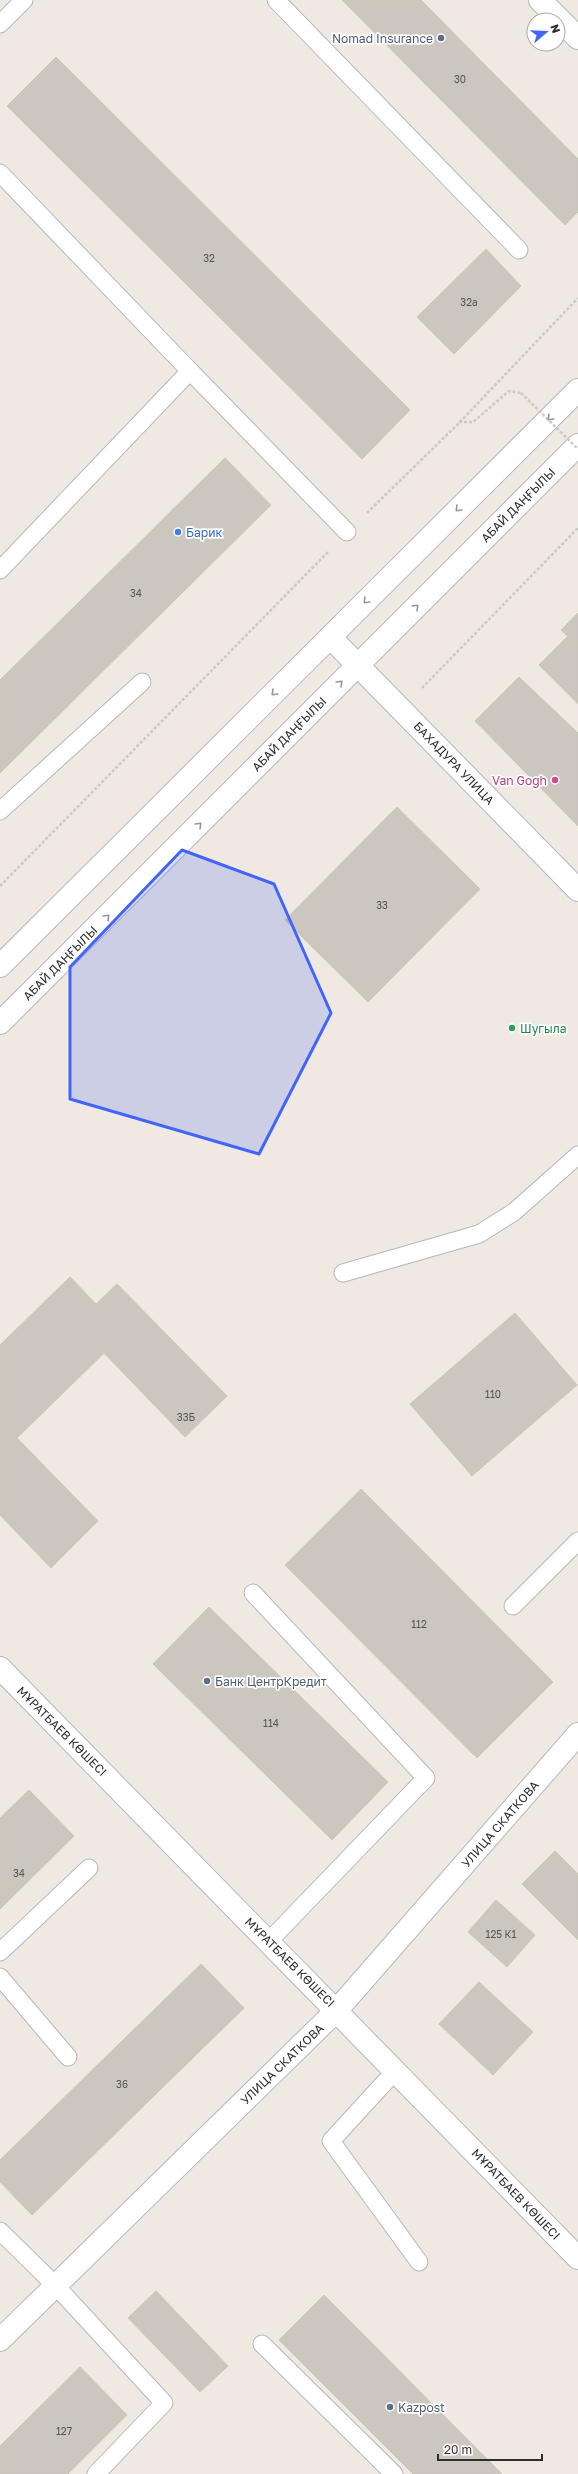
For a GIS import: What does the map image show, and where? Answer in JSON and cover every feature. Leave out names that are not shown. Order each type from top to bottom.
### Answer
[{"type":"street","points":[[540,0],[578,38]]},
{"type":"street","points":[[0,966],[578,390]]},
{"type":"street","name":"АБАЙ ДАҢҒЫЛЫ","points":[[0,1024],[578,445]]},
{"type":"street","name":"БАХАДУРА УЛИЦА","points":[[330,637],[576,885]]},
{"type":"street","name":"МҰРАТБАЕВ КӨШЕСІ","points":[[0,1668],[396,2070],[578,2258]]},
{"type":"street","name":"УЛИЦА СКАТКОВА","points":[[0,2340],[337,2010],[578,1734]]},
{"type":"lane","points":[[0,24],[24,0]]},
{"type":"lane","points":[[276,0],[519,250]]},
{"type":"lane","points":[[0,173],[347,532]]},
{"type":"lane","points":[[0,570],[190,371]]},
{"type":"lane","points":[[0,811],[142,682]]},
{"type":"lane","points":[[343,1273],[479,1234],[514,1212],[578,1155]]},
{"type":"lane","points":[[513,1606],[578,1541]]},
{"type":"lane","points":[[254,1593],[426,1778],[269,1941]]},
{"type":"lane","points":[[0,1952],[89,1868]]},
{"type":"lane","points":[[0,1977],[68,2057]]},
{"type":"lane","points":[[396,2070],[331,2141],[419,2262]]},
{"type":"lane","points":[[0,2232],[56,2286],[164,2403],[96,2474]]},
{"type":"lane","points":[[262,2344],[394,2474]]},
{"type":"path","points":[[0,886],[347,532],[459,422],[578,298]]},
{"type":"path","points":[[459,422],[473,422],[509,391],[521,393],[578,449]]},
{"type":"path","points":[[401,709],[578,528]]},
{"type":"highlighted area","points":[[182,850],[274,884],[331,1013],[259,1154],[70,1099],[70,967]]},
{"type":"building","points":[[342,0],[421,0],[578,159],[578,212],[565,225]]},
{"type":"building","points":[[56,57],[410,410],[362,459],[7,106]]},
{"type":"building","points":[[486,249],[521,286],[454,354],[417,317]]},
{"type":"building","points":[[225,458],[271,505],[0,773],[0,680]]},
{"type":"building","points":[[578,613],[578,646],[561,630]]},
{"type":"building","points":[[568,636],[578,646],[578,704],[539,665]]},
{"type":"building","name":"Van Gogh","points":[[519,677],[578,733],[578,826],[475,721]]},
{"type":"building","points":[[397,807],[480,889],[368,1002],[285,920]]},
{"type":"building","points":[[70,1277],[96,1304],[117,1284],[227,1396],[185,1437],[104,1353],[17,1438],[98,1521],[51,1568],[0,1515],[0,1345]]},
{"type":"building","points":[[515,1313],[577,1385],[472,1476],[410,1404]]},
{"type":"building","points":[[361,1489],[553,1682],[477,1758],[285,1565]]},
{"type":"building","points":[[209,1607],[388,1782],[332,1840],[153,1664]]},
{"type":"building","points":[[29,1790],[74,1836],[0,1909],[0,1818]]},
{"type":"building","points":[[555,1851],[578,1874],[578,1940],[522,1884]]},
{"type":"building","points":[[496,1900],[535,1935],[507,1967],[468,1932]]},
{"type":"building","points":[[201,1964],[244,2008],[32,2215],[0,2182],[0,2160]]},
{"type":"building","points":[[479,1982],[533,2032],[493,2075],[439,2024]]},
{"type":"building","points":[[156,2291],[228,2366],[200,2392],[128,2318]]},
{"type":"building","name":"Kazpost","points":[[324,2295],[502,2474],[413,2474],[279,2340]]},
{"type":"building","points":[[80,2367],[127,2415],[68,2474],[0,2474],[0,2446]]},
{"type":"place","name":"Nomad Insurance","points":[[441,38]]},
{"type":"place","name":"Барик","points":[[178,532]]},
{"type":"place","name":"Van Gogh","points":[[555,780]]},
{"type":"place","name":"Шугыла","points":[[512,1028]]},
{"type":"place","name":"Банк ЦентрКредит","points":[[207,1681]]},
{"type":"place","name":"Kazpost","points":[[390,2407]]}]
